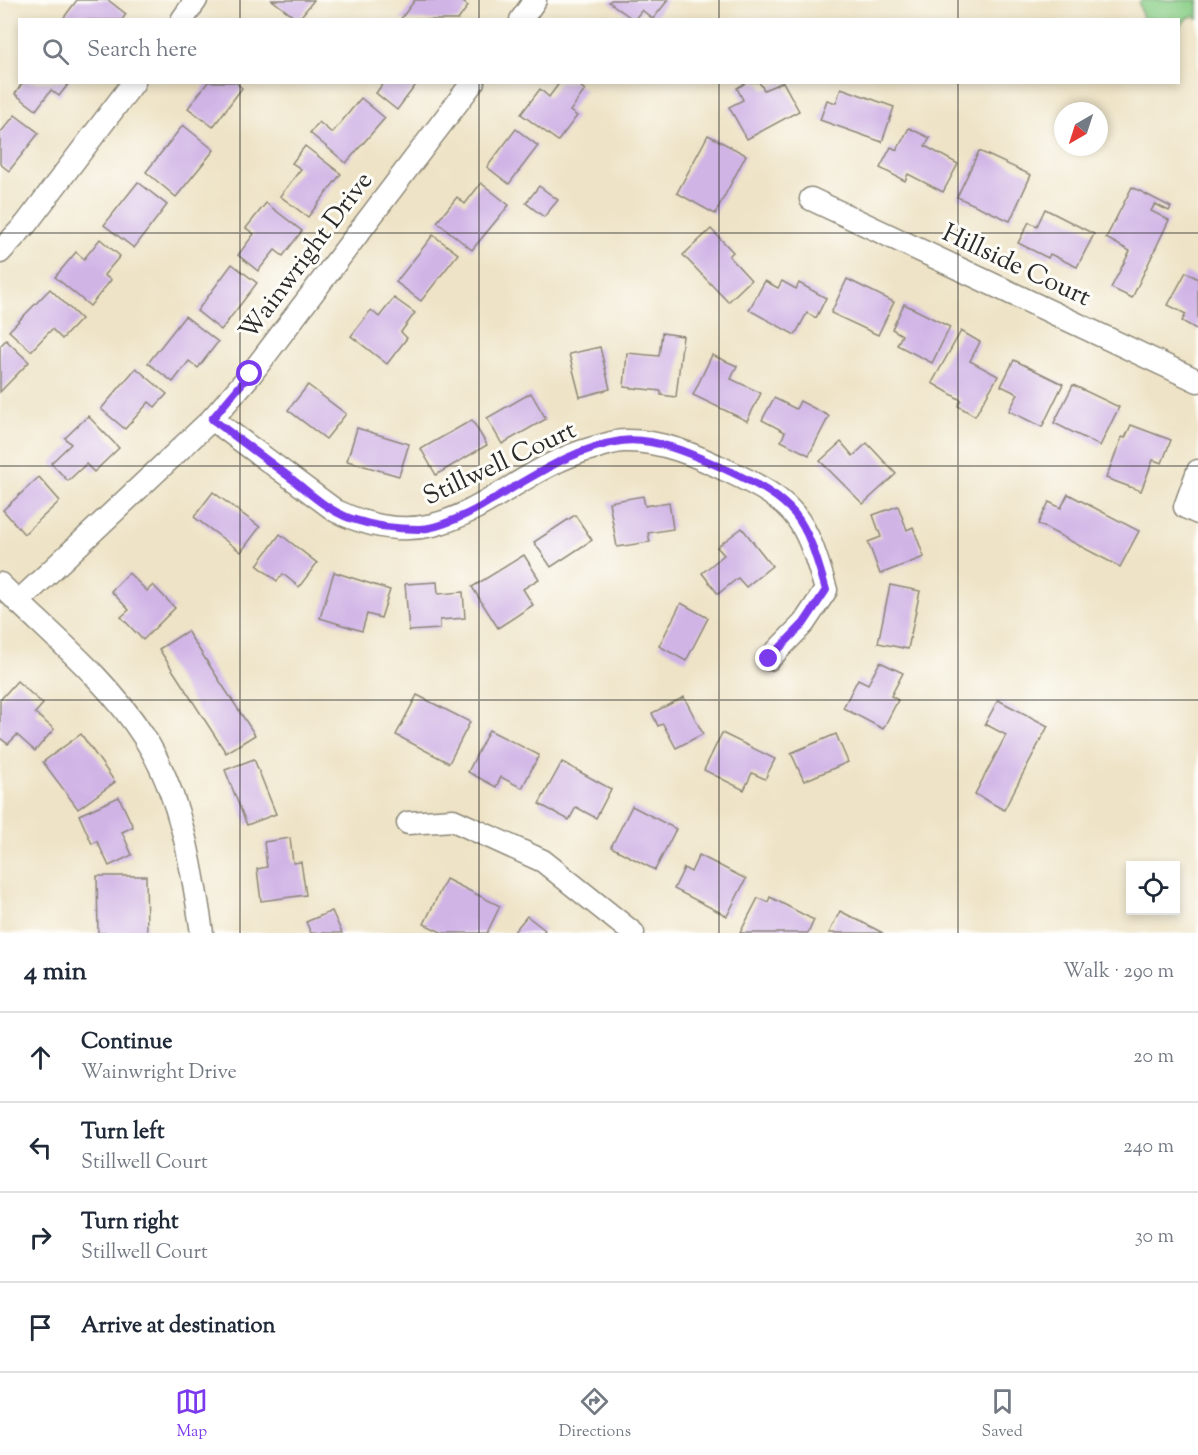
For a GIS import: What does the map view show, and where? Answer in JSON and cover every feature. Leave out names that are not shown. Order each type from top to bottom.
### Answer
[{"type":"street","points":[[183,18],[196,0]]},
{"type":"street","points":[[522,18],[536,0]]},
{"type":"street","points":[[0,252],[26,224],[132,84]]},
{"type":"street","name":"Wainwright Drive","points":[[18,602],[212,419],[250,374],[470,84]]},
{"type":"street","name":"Hillside Court","points":[[811,199],[1198,381]]},
{"type":"street","name":"Stillwell Court","points":[[212,419],[336,512],[352,519],[382,526],[422,529],[477,509],[580,452],[623,440],[686,451],[777,496],[803,524],[812,540],[826,590],[804,623],[769,659]]},
{"type":"street","points":[[1198,471],[1185,507],[1198,513]]},
{"type":"street","points":[[0,584],[113,696],[146,739],[163,771],[182,823],[202,933]]},
{"type":"street","points":[[408,823],[453,820],[543,861],[633,933]]},
{"type":"green space","points":[[1142,0],[1198,0],[1198,19],[1194,16],[1187,18],[1180,27],[1180,18],[1143,18],[1139,3]]},
{"type":"building","points":[[77,0],[108,0],[126,14],[123,18],[64,18]]},
{"type":"building","points":[[272,0],[314,0],[300,18],[295,18]]},
{"type":"building","points":[[415,0],[460,0],[468,6],[459,18],[402,18]]},
{"type":"building","points":[[611,0],[668,0],[654,18],[642,10],[636,18],[631,18],[609,2]]},
{"type":"building","points":[[22,84],[68,84],[59,96],[51,90],[36,110],[15,94]]},
{"type":"building","points":[[206,84],[237,84],[242,88],[213,127],[188,108]]},
{"type":"building","points":[[383,84],[416,84],[397,110],[376,93]]},
{"type":"building","points":[[559,84],[578,84],[585,90],[570,111],[577,116],[558,141],[521,114],[540,89],[549,97]]},
{"type":"building","points":[[744,84],[760,84],[764,90],[784,84],[799,111],[747,139],[729,107],[743,100],[737,88]]},
{"type":"building","points":[[841,88],[894,107],[882,142],[820,120],[827,100],[836,103]]},
{"type":"building","points":[[361,98],[385,118],[346,163],[310,133],[319,122],[332,133]]},
{"type":"building","points":[[15,115],[39,133],[9,171],[0,164],[0,133]]},
{"type":"building","points":[[183,125],[214,150],[176,197],[146,172]]},
{"type":"building","points":[[909,128],[930,138],[925,146],[958,164],[943,192],[908,174],[905,181],[880,168],[891,147],[897,150]]},
{"type":"building","points":[[516,129],[538,146],[509,184],[487,167]]},
{"type":"building","points":[[708,135],[746,155],[715,214],[677,193]]},
{"type":"building","points":[[305,146],[341,174],[308,217],[280,196],[301,169],[292,163]]},
{"type":"building","points":[[979,151],[1031,175],[1010,221],[957,197]]},
{"type":"building","points":[[138,182],[167,205],[134,248],[104,225]]},
{"type":"building","points":[[481,183],[509,205],[472,250],[437,222],[457,197],[465,204]]},
{"type":"building","points":[[539,186],[558,200],[544,217],[526,203]]},
{"type":"building","points":[[1132,187],[1171,207],[1169,211],[1155,204],[1151,211],[1169,220],[1132,298],[1111,288],[1130,251],[1106,238]]},
{"type":"building","points":[[266,203],[302,231],[283,256],[275,250],[258,271],[238,255],[254,234],[246,228]]},
{"type":"building","points":[[1045,209],[1094,234],[1077,267],[1050,254],[1048,258],[1018,243],[1029,222],[1037,226]]},
{"type":"building","points":[[711,229],[733,252],[729,256],[751,280],[728,302],[683,255]]},
{"type":"building","points":[[433,235],[458,254],[421,301],[396,282]]},
{"type":"building","points":[[100,239],[120,256],[104,275],[111,280],[90,306],[55,277],[76,252],[84,259]]},
{"type":"building","points":[[232,264],[257,283],[221,330],[197,311]]},
{"type":"building","points":[[1186,272],[1198,279],[1198,330],[1182,321],[1186,314],[1168,305]]},
{"type":"building","points":[[847,279],[894,302],[878,335],[831,313]]},
{"type":"building","points":[[765,281],[778,288],[782,281],[796,289],[799,283],[826,298],[816,318],[807,313],[795,335],[749,310]]},
{"type":"building","points":[[50,289],[81,319],[62,339],[52,329],[31,351],[9,331]]},
{"type":"building","points":[[394,298],[415,313],[401,332],[407,338],[387,364],[351,336],[371,310],[379,317]]},
{"type":"building","points":[[904,304],[950,327],[932,363],[897,345],[902,335],[892,329]]},
{"type":"building","points":[[185,316],[218,342],[198,368],[189,361],[173,382],[148,363]]},
{"type":"building","points":[[961,331],[980,342],[970,361],[998,376],[975,416],[958,406],[961,400],[932,383]]},
{"type":"building","points":[[662,333],[683,336],[676,397],[661,395],[661,391],[624,387],[627,353],[659,356]]},
{"type":"building","points":[[6,340],[29,362],[0,392],[0,346]]},
{"type":"building","points":[[600,347],[610,389],[580,397],[569,354]]},
{"type":"building","points":[[712,355],[737,366],[731,379],[761,393],[747,421],[693,395]]},
{"type":"building","points":[[1014,360],[1063,384],[1042,427],[1009,411],[1018,394],[1001,386]]},
{"type":"building","points":[[136,368],[167,394],[155,407],[149,402],[125,429],[101,409]]},
{"type":"building","points":[[308,385],[346,414],[326,439],[288,410]]},
{"type":"building","points":[[1073,385],[1119,407],[1100,446],[1054,423]]},
{"type":"building","points":[[531,393],[546,419],[502,444],[487,418]]},
{"type":"building","points":[[774,398],[796,409],[800,401],[829,416],[809,455],[781,441],[785,432],[762,420]]},
{"type":"building","points":[[88,416],[119,448],[94,472],[86,464],[68,481],[51,463],[71,444],[65,438]]},
{"type":"building","points":[[472,420],[487,445],[436,475],[421,449]]},
{"type":"building","points":[[1131,425],[1171,440],[1162,463],[1153,460],[1141,491],[1106,478],[1122,437],[1125,438]]},
{"type":"building","points":[[357,428],[409,444],[399,476],[347,461]]},
{"type":"building","points":[[841,442],[853,456],[867,443],[896,474],[863,504],[820,461]]},
{"type":"building","points":[[39,477],[60,501],[24,534],[3,510]]},
{"type":"building","points":[[213,492],[260,527],[241,552],[194,517]]},
{"type":"building","points":[[1068,494],[1139,531],[1120,567],[1038,524],[1049,502],[1061,508]]},
{"type":"building","points":[[643,496],[645,506],[669,502],[673,529],[648,533],[650,542],[617,547],[609,502]]},
{"type":"building","points":[[898,506],[907,530],[913,527],[924,557],[880,574],[868,542],[881,537],[873,515]]},
{"type":"building","points":[[575,515],[592,540],[551,567],[534,542]]},
{"type":"building","points":[[742,528],[772,566],[746,587],[738,578],[718,594],[702,573],[724,555],[717,547]]},
{"type":"building","points":[[280,534],[317,563],[299,587],[283,574],[277,581],[257,565]]},
{"type":"building","points":[[524,555],[539,579],[523,589],[533,605],[498,628],[472,587]]},
{"type":"building","points":[[334,572],[390,590],[381,618],[367,614],[362,631],[320,618]]},
{"type":"building","points":[[129,573],[147,591],[153,585],[175,608],[143,640],[121,617],[129,610],[111,591]]},
{"type":"building","points":[[437,582],[438,594],[463,592],[465,618],[440,620],[440,629],[409,631],[405,584]]},
{"type":"building","points":[[890,585],[920,591],[908,649],[878,643]]},
{"type":"building","points":[[681,603],[708,618],[686,661],[659,646]]},
{"type":"building","points":[[187,631],[255,735],[226,753],[159,649]]},
{"type":"building","points":[[880,662],[903,673],[891,696],[898,700],[883,729],[843,708],[858,679],[868,684]]},
{"type":"building","points":[[17,681],[43,704],[35,713],[54,729],[35,751],[17,735],[8,744],[0,738],[0,700]]},
{"type":"building","points":[[417,695],[470,722],[449,763],[396,735]]},
{"type":"building","points":[[684,697],[703,734],[676,748],[663,724],[658,726],[652,713]]},
{"type":"building","points":[[998,700],[1048,726],[1004,810],[975,794],[1006,735],[985,724]]},
{"type":"building","points":[[489,730],[539,755],[522,788],[501,777],[496,787],[468,772]]},
{"type":"building","points":[[722,733],[775,759],[765,779],[752,773],[744,790],[704,770]]},
{"type":"building","points":[[81,734],[115,782],[78,809],[43,762]]},
{"type":"building","points":[[836,734],[848,762],[804,781],[791,753]]},
{"type":"building","points":[[254,759],[276,814],[247,825],[225,770]]},
{"type":"building","points":[[562,762],[611,789],[596,818],[576,807],[569,820],[539,804]]},
{"type":"building","points":[[119,797],[133,827],[122,832],[132,855],[109,866],[97,841],[92,844],[79,815]]},
{"type":"building","points":[[632,806],[676,829],[655,870],[611,847]]},
{"type":"building","points":[[290,838],[293,863],[301,862],[306,895],[261,901],[257,869],[267,867],[264,842]]},
{"type":"building","points":[[699,855],[746,879],[727,916],[674,889],[684,868],[691,872]]},
{"type":"building","points":[[97,876],[146,876],[147,933],[98,933]]},
{"type":"building","points":[[446,879],[500,906],[487,933],[443,933],[424,924]]},
{"type":"building","points":[[770,897],[814,920],[808,933],[740,933],[758,898],[768,902]]},
{"type":"building","points":[[332,911],[342,933],[311,933],[306,922]]},
{"type":"building","points":[[840,911],[883,933],[829,933]]},
{"type":"building","points":[[527,916],[545,930],[542,933],[513,933]]},
{"type":"route","points":[[250,374],[212,419],[336,512],[352,519],[382,526],[422,529],[461,516],[562,460],[580,452],[623,440],[686,451],[764,488],[792,509],[803,524],[812,540],[826,590],[804,623],[769,659]]}]
